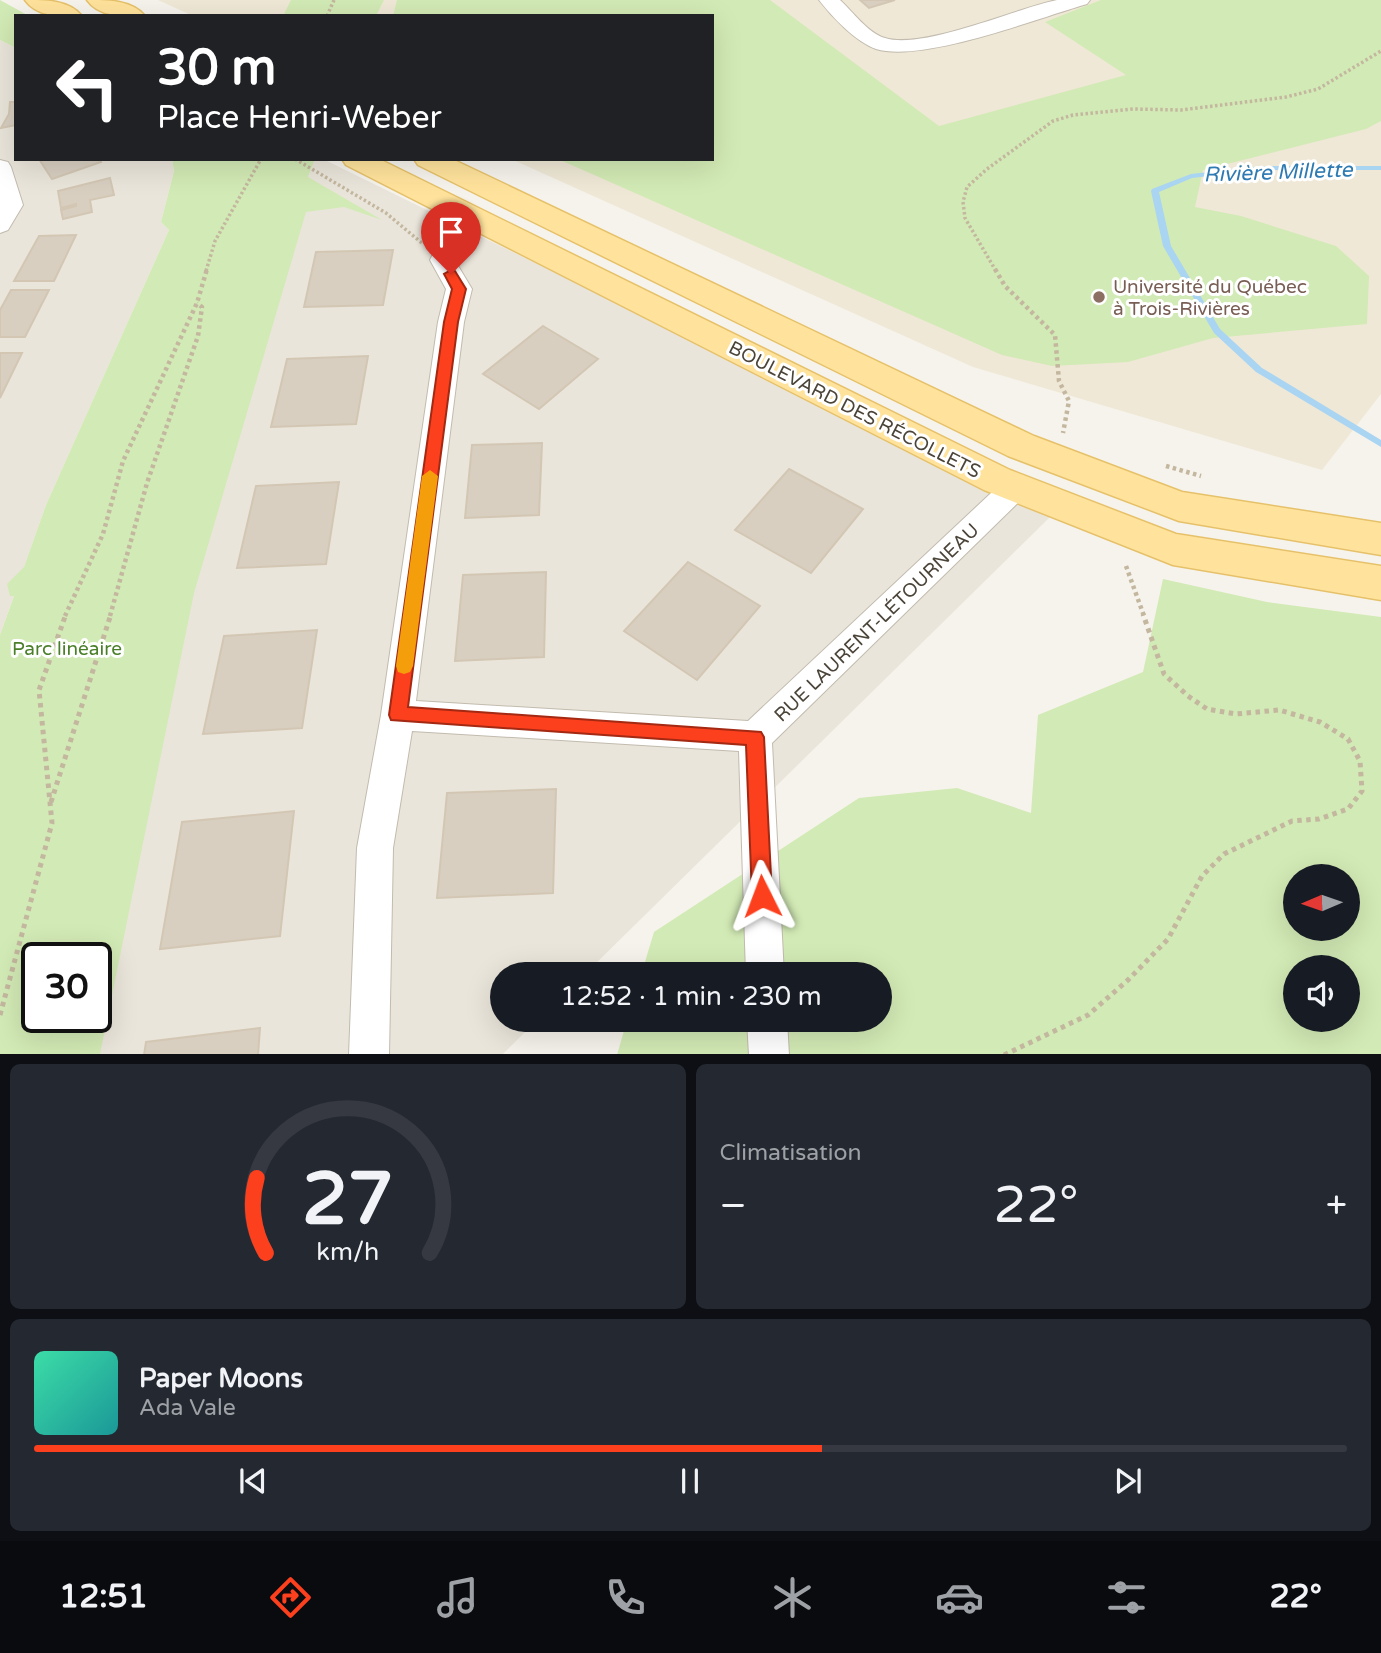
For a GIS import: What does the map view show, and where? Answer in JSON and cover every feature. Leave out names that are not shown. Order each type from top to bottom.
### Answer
[{"type":"main road","points":[[38,0],[65,14]]},
{"type":"main road","points":[[100,0],[128,14]]},
{"type":"main road","name":"BOULEVARD DES RÉCOLLETS","points":[[360,161],[1016,487],[1172,549],[1381,583]]},
{"type":"main road","name":"BOULEVARD DES RÉCOLLETS","points":[[432,161],[1021,446],[1179,506],[1381,539]]},
{"type":"street","points":[[829,0],[880,44],[899,46],[930,42],[1080,0]]},
{"type":"street","points":[[0,167],[11,205],[0,225]]},
{"type":"street","points":[[369,1054],[375,848],[398,715],[451,322],[459,289],[442,260]]},
{"type":"street","name":"RUE LAURENT-LÉTOURNEAU","points":[[755,737],[1016,487]]},
{"type":"street","points":[[398,715],[755,737],[764,962]]},
{"type":"path","points":[[1063,434],[1069,401],[1059,381],[1055,335],[1004,286],[965,218],[963,202],[967,187],[987,169],[1053,121],[1073,115],[1133,109],[1181,110],[1286,97],[1318,89],[1381,51]]},
{"type":"path","points":[[0,1015],[52,823],[39,690],[71,600],[103,534],[123,461],[197,303],[215,241],[260,161]]},
{"type":"path","points":[[298,161],[386,213],[442,260]]},
{"type":"path","points":[[50,807],[117,595],[147,484],[198,336],[202,307],[197,303]]},
{"type":"path","points":[[1051,428],[1072,437]]},
{"type":"path","points":[[1160,464],[1213,480]]},
{"type":"path","points":[[1006,1054],[1088,1015],[1128,981],[1168,939],[1202,876],[1224,855],[1292,821],[1319,819],[1348,809],[1362,790],[1360,761],[1348,739],[1320,722],[1279,710],[1236,714],[1208,709],[1188,696],[1164,674],[1126,566]]},
{"type":"shaded area","name":"Université du Québec à Trois-Rivières","points":[[158,0],[1381,0],[1381,394],[1322,470],[973,367],[515,161],[714,161],[714,14],[189,14]]},
{"type":"shaded area","points":[[0,40],[14,47],[14,161],[172,161],[174,171],[161,222],[169,230],[46,505],[0,635]]},
{"type":"shaded area","points":[[314,161],[327,161],[1051,516],[597,962],[490,962],[490,1032],[525,1032],[503,1054],[37,1054],[70,1033],[112,1033],[112,942],[99,942],[191,468]]},
{"type":"green space","points":[[0,0],[25,14],[14,14],[14,47],[0,40]]},
{"type":"green space","points":[[291,0],[384,0],[377,14],[284,14]]},
{"type":"green space","name":"Université du Québec à Trois-Rivières","points":[[397,0],[770,0],[939,126],[1126,75],[1045,22],[1101,0],[1381,0],[1381,121],[1366,129],[1203,170],[1195,207],[1241,216],[1336,246],[1369,276],[1367,324],[1213,338],[1128,362],[1052,366],[1002,355],[563,161],[714,161],[714,14],[394,14]]},
{"type":"green space","name":"Parc linéaire","points":[[172,161],[314,161],[308,177],[382,220],[344,207],[306,212],[194,593],[112,995],[112,942],[21,942],[21,1033],[104,1033],[100,1054],[0,1054],[0,635],[14,596],[10,596],[7,584],[24,567],[46,505],[169,230],[161,222],[174,171]]},
{"type":"green space","points":[[1163,579],[1267,602],[1381,617],[1381,1054],[617,1054],[624,1032],[892,1032],[892,962],[645,962],[654,932],[859,798],[957,788],[1031,813],[1038,715],[1143,672]]},
{"type":"building","points":[[860,0],[895,0],[869,8]]},
{"type":"building","points":[[10,102],[14,102],[14,125],[1,128],[9,114]]},
{"type":"building","points":[[40,161],[101,162],[52,179]]},
{"type":"building","points":[[110,178],[114,195],[90,200],[92,212],[63,219],[61,210],[76,204],[61,208],[58,191]]},
{"type":"building","points":[[76,235],[54,281],[14,281],[39,236]]},
{"type":"building","points":[[393,250],[383,305],[304,307],[316,252]]},
{"type":"building","points":[[11,290],[49,290],[25,337],[0,337],[0,310]]},
{"type":"building","points":[[543,326],[598,359],[539,409],[483,374]]},
{"type":"building","points":[[0,353],[22,353],[0,398]]},
{"type":"building","points":[[368,356],[356,424],[271,427],[287,359]]},
{"type":"building","points":[[542,443],[539,515],[465,518],[472,445]]},
{"type":"building","points":[[789,469],[863,509],[811,573],[735,530]]},
{"type":"building","points":[[339,482],[326,564],[237,568],[256,486]]},
{"type":"building","points":[[688,562],[760,606],[697,680],[624,631]]},
{"type":"building","points":[[546,572],[544,657],[455,661],[463,575]]},
{"type":"building","points":[[317,630],[302,728],[203,734],[224,636]]},
{"type":"building","points":[[556,789],[553,893],[437,898],[447,793]]},
{"type":"building","points":[[294,811],[280,936],[160,949],[182,822]]},
{"type":"building","points":[[260,1028],[258,1054],[144,1054],[146,1042]]},
{"type":"waterway","name":"Rivière Millette","points":[[1381,168],[1263,168],[1191,176],[1155,191],[1167,246],[1217,331],[1259,370],[1381,444]]},
{"type":"slow traffic","points":[[404,666],[430,476]]},
{"type":"place","name":"Université du Québec à Trois-Rivières","points":[[1099,297]]},
{"type":"route","points":[[451,274],[459,289],[451,322],[398,715],[755,737],[762,896]]}]
